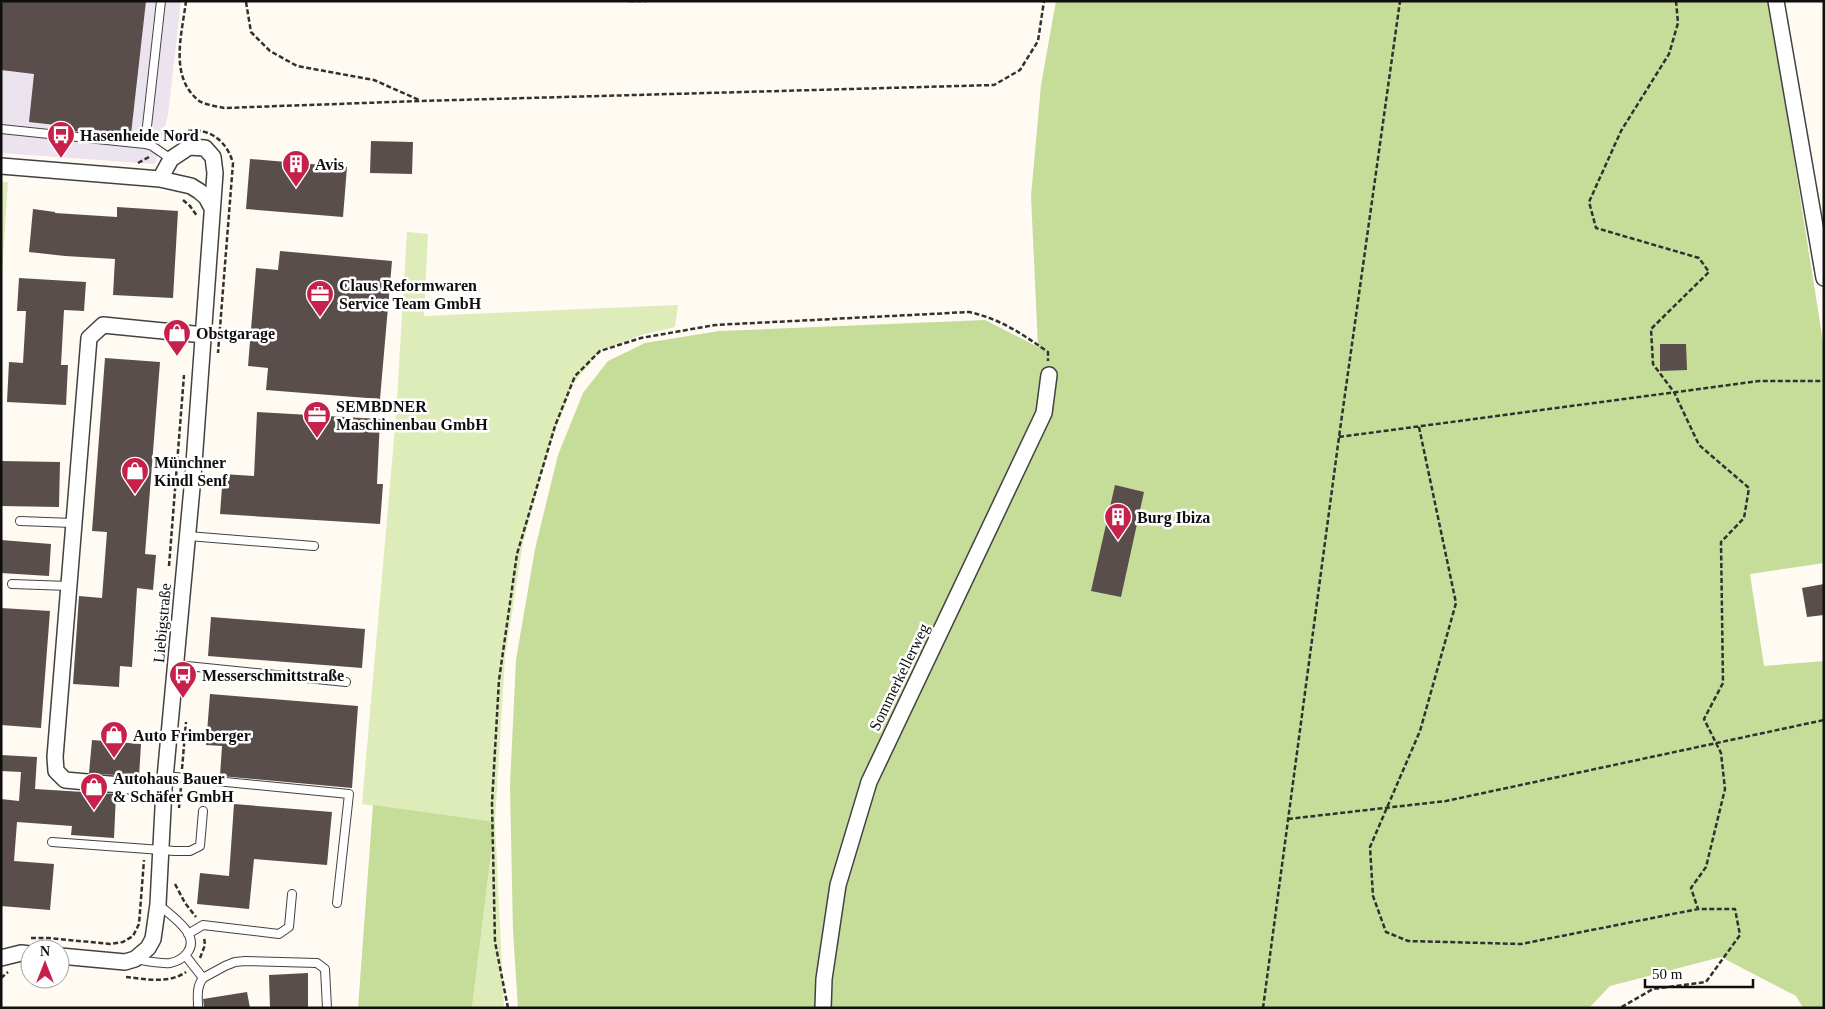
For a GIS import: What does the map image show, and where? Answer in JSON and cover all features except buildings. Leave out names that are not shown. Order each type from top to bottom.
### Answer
[{"type":"street","points":[[1776,1],[1824,278]]},
{"type":"street","name":"Liebigstraße","points":[[135,959],[148,948],[153,939],[158,904],[152,849],[165,783],[177,664],[216,168],[215,162],[205,148],[189,146],[171,159]]},
{"type":"street","points":[[160,179],[171,159]]},
{"type":"street","points":[[1,166],[160,179],[199,191],[206,197],[212,208]]},
{"type":"street","points":[[165,783],[65,780],[56,771],[55,756],[89,338],[103,325],[204,335]]},
{"type":"street","name":"Sommerkellerweg","points":[[823,1008],[824,979],[838,885],[869,782],[1044,413],[1048,375]]},
{"type":"street","points":[[1,958],[20,953]]},
{"type":"street","points":[[70,957],[125,962],[135,959]]},
{"type":"lane","points":[[145,144],[162,1]]},
{"type":"lane","points":[[1,129],[145,144],[152,146],[171,159]]},
{"type":"lane","points":[[20,521],[73,523]]},
{"type":"lane","points":[[188,536],[314,546]]},
{"type":"lane","points":[[12,584],[68,586]]},
{"type":"lane","points":[[177,664],[346,682]]},
{"type":"lane","points":[[165,783],[349,794],[337,903]]},
{"type":"lane","points":[[52,842],[190,851],[200,846],[203,811]]},
{"type":"lane","points":[[188,934],[203,925],[279,934],[289,927],[292,894]]},
{"type":"lane","points":[[135,959],[172,963],[185,955],[190,949],[188,934],[177,920],[158,904]]},
{"type":"lane","points":[[185,955],[203,978]]},
{"type":"lane","points":[[198,1008],[199,983],[203,978],[235,962],[245,960],[317,963],[325,969],[327,1008]]},
{"type":"path","points":[[186,1],[179,56],[183,81],[199,101],[224,108],[994,85],[1020,70],[1038,41],[1044,1]]},
{"type":"path","points":[[629,1],[646,1]]},
{"type":"path","points":[[1263,1008],[1339,437],[1400,1]]},
{"type":"path","points":[[1676,1],[1678,24],[1669,54],[1621,131],[1589,202],[1596,228],[1699,258],[1709,272],[1651,329],[1653,364],[1674,392],[1698,445],[1749,488],[1744,518],[1721,542],[1723,683],[1704,719],[1721,753],[1725,788],[1706,867],[1692,888],[1698,909]]},
{"type":"path","points":[[246,2],[251,32],[270,51],[297,66],[374,80],[420,101]]},
{"type":"path","points":[[178,183],[180,197],[190,206],[198,218]]},
{"type":"path","points":[[508,1008],[495,942],[492,803],[499,680],[517,554],[555,426],[575,376],[600,351],[641,338],[715,325],[970,312],[991,317],[1048,352],[1048,375]]},
{"type":"path","points":[[168,573],[184,373]]},
{"type":"path","points":[[1339,437],[1759,381],[1824,381]]},
{"type":"path","points":[[1419,426],[1456,603],[1420,731],[1370,847],[1373,896],[1386,932],[1408,941],[1521,944],[1698,909],[1735,909],[1740,934],[1706,982],[1653,989],[1620,1008]]},
{"type":"path","points":[[1288,819],[1446,801],[1824,720]]},
{"type":"path","points":[[25,938],[49,938],[110,944],[123,942],[132,936],[139,924],[152,849]]},
{"type":"shaded area","points":[[1,1],[181,1],[168,115],[155,164],[1,153]]},
{"type":"green space","points":[[1056,1],[1769,1],[1824,348],[1824,563],[1750,574],[1764,666],[1824,661],[1824,1008],[1803,1008],[1796,996],[1721,957],[1610,986],[1589,1008],[518,1008],[513,931],[510,785],[516,660],[535,549],[558,455],[583,393],[608,361],[645,343],[719,331],[985,320],[1038,347],[1031,196],[1041,85]]},
{"type":"green space","points":[[1,182],[8,182],[1,288]]},
{"type":"green space","points":[[407,232],[428,234],[424,316],[678,305],[675,327],[641,335],[599,352],[573,384],[548,450],[523,543],[505,657],[495,822],[504,1008],[472,1008],[495,823],[362,804],[396,416]]},
{"type":"green space","points":[[373,805],[495,822],[472,1008],[358,1008]]},
{"type":"place","name":"Hasenheide Nord","points":[[61,159]]},
{"type":"place","name":"Avis","points":[[296,188]]},
{"type":"place","name":"Claus Reformwaren Service Team GmbH","points":[[320,318]]},
{"type":"place","name":"Obstgarage","points":[[177,357]]},
{"type":"place","name":"SEMBDNER Maschinenbau GmbH","points":[[317,439]]},
{"type":"place","name":"Münchner Kindl Senf","points":[[135,495]]},
{"type":"place","name":"Burg Ibiza","points":[[1118,541]]},
{"type":"place","name":"Messerschmittstraße","points":[[183,699]]},
{"type":"place","name":"Auto Frimberger","points":[[114,759]]},
{"type":"place","name":"Autohaus Bauer & Schäfer GmbH","points":[[94,811]]}]
